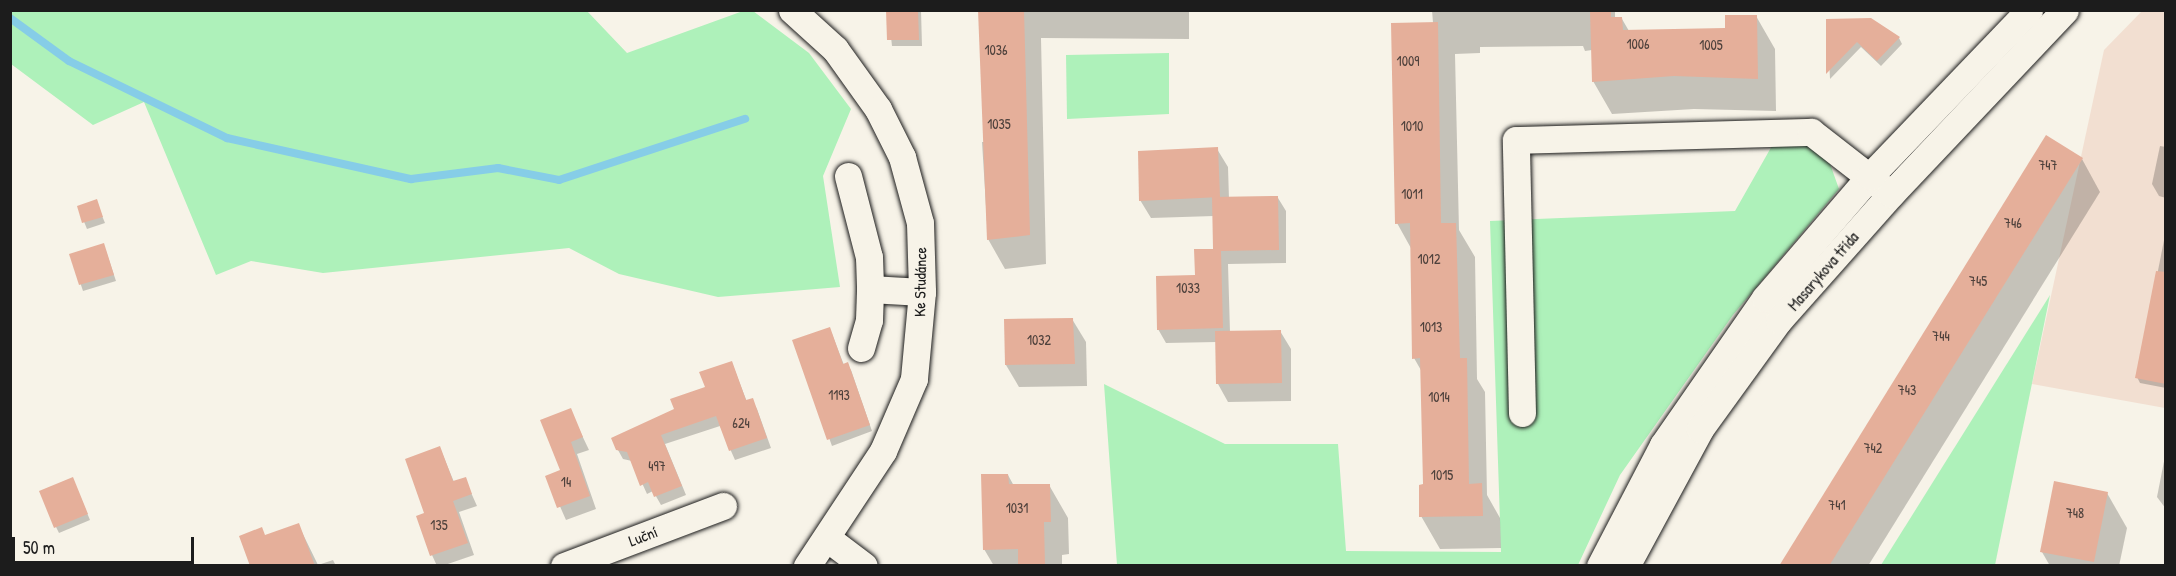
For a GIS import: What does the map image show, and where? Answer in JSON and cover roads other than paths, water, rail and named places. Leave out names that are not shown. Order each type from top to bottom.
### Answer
[{"type":"street","name":"Ke Studánce","points":[[792,10],[835,49],[878,109],[902,157],[920,224],[922,292],[914,379],[883,451],[807,566]]},
{"type":"street","name":"Masarykova třída","points":[[1600,566],[1644,477],[1719,359],[1765,298],[1870,176],[2029,10]]},
{"type":"street","name":"Masarykova třída","points":[[1626,566],[1672,476],[1730,385],[1779,320],[1891,194],[2065,10]]},
{"type":"street","points":[[1522,413],[1516,140],[1811,132],[1891,194]]},
{"type":"street","points":[[848,176],[869,257],[869,320],[861,348]]},
{"type":"street","points":[[870,290],[922,292]]},
{"type":"street","name":"Luční","points":[[564,566],[723,506]]},
{"type":"street","points":[[827,538],[864,566]]},
{"type":"waterway","points":[[10,18],[69,61],[227,138],[411,179],[498,168],[559,180],[745,119]]}]
